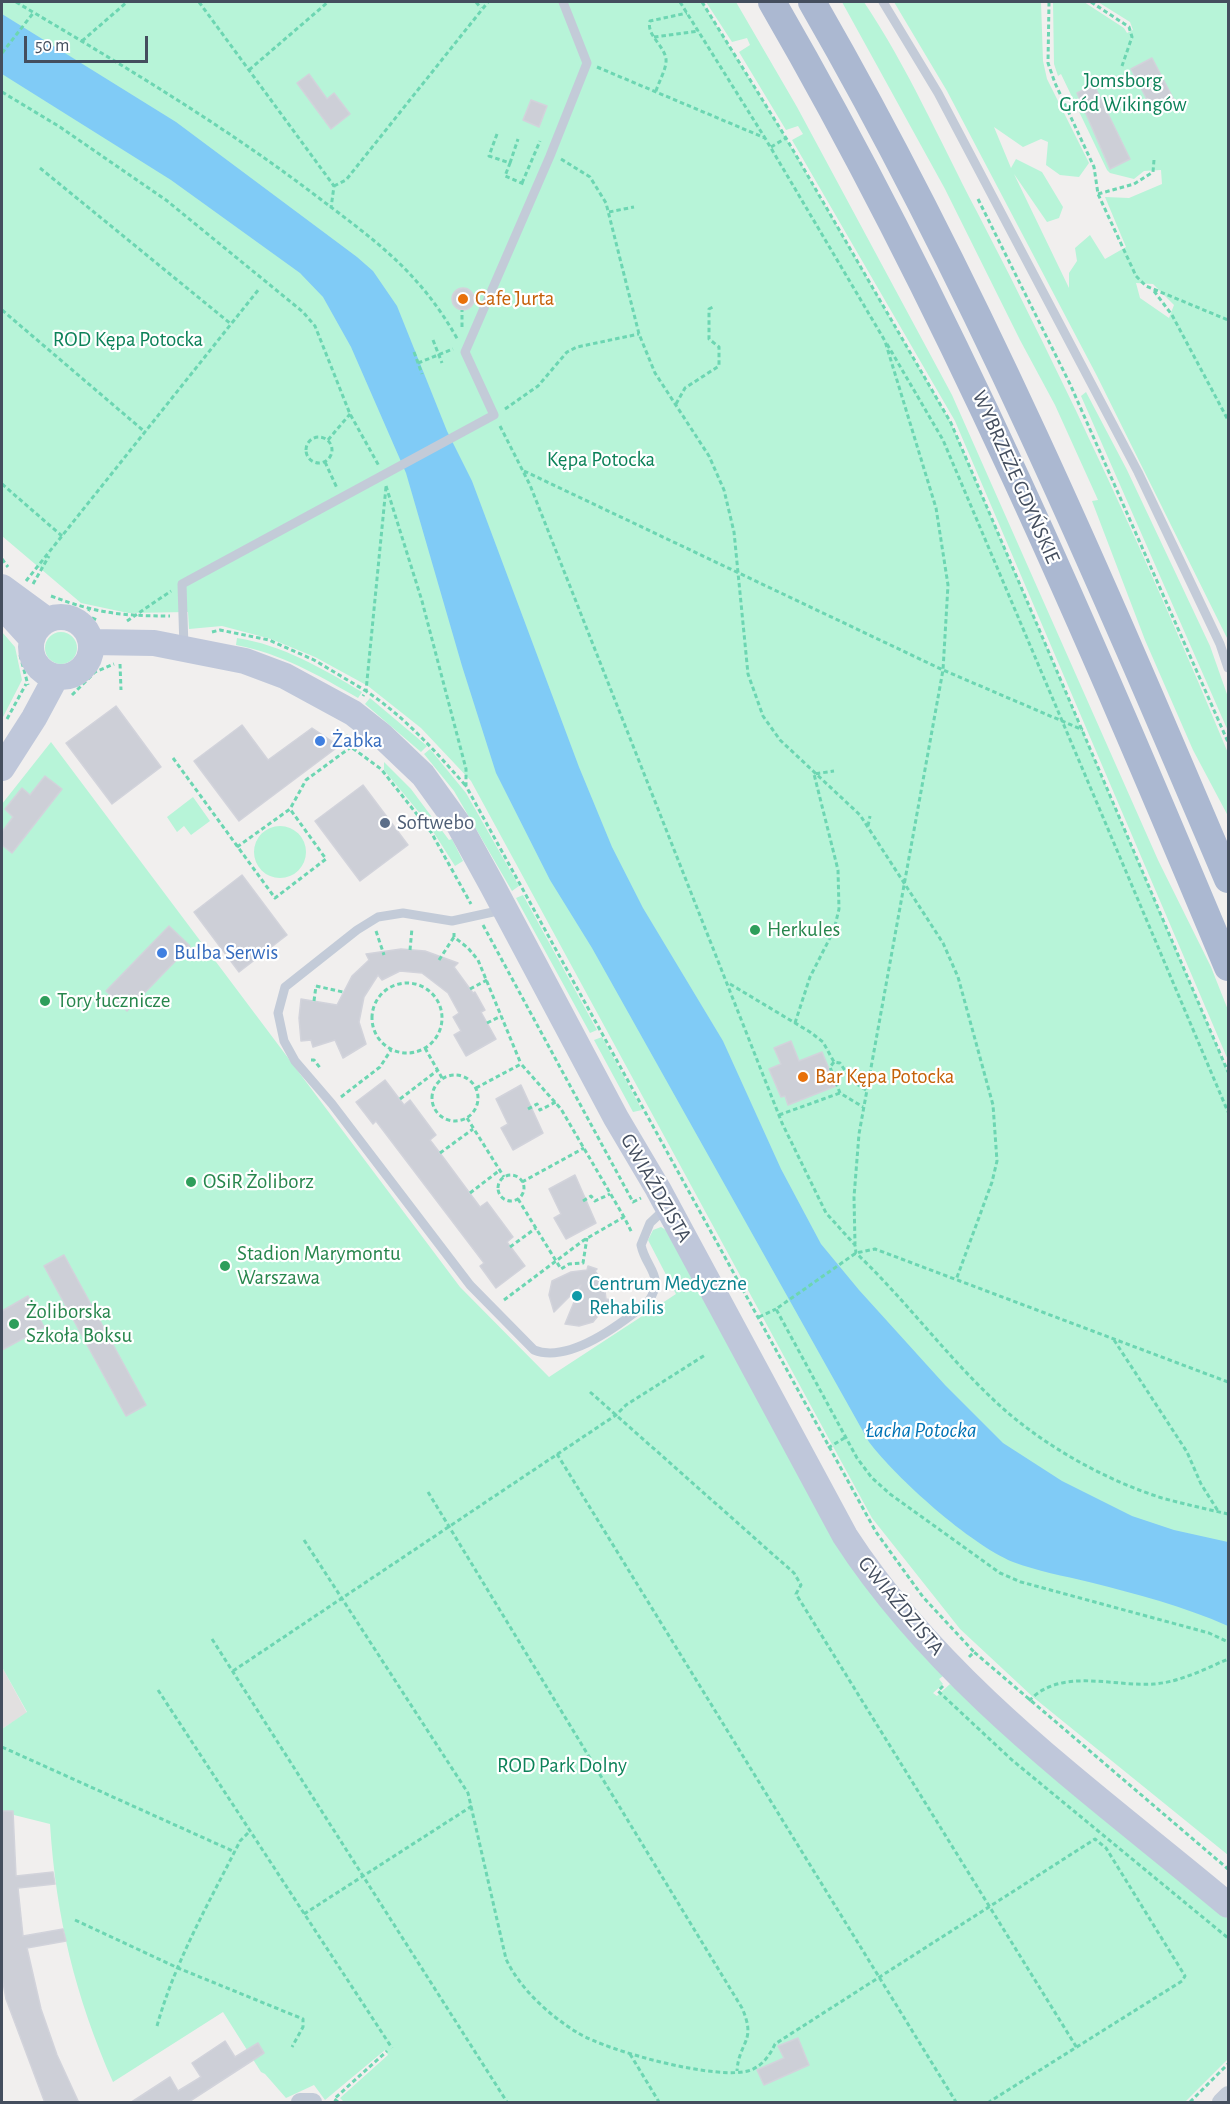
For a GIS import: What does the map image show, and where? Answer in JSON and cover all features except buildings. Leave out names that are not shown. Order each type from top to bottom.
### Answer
[{"type":"main road","name":"WYBRZEŻE GDYŃSKIE","points":[[772,2],[874,183],[959,353],[1073,604],[1228,967]]},
{"type":"main road","name":"WYBRZEŻE GDYŃSKIE","points":[[812,2],[901,162],[971,301],[1074,522],[1228,879]]},
{"type":"street","points":[[5,762],[38,680],[32,658],[33,636],[18,587]]},
{"type":"street","points":[[33,636],[66,617],[88,634],[81,670],[70,677],[38,680]]},
{"type":"street","name":"GWIAŹDZISTA","points":[[88,634],[245,661],[285,676],[323,694],[353,713],[381,735],[423,775],[459,825],[616,1118],[663,1198],[845,1536],[868,1572],[956,1671],[1014,1726],[1228,1905]]},
{"type":"street","points":[[1221,2103],[1228,2095]]},
{"type":"lane","points":[[184,650],[182,584],[494,415],[465,352],[550,156],[587,63],[563,2]]},
{"type":"lane","points":[[883,2],[938,93],[1138,472],[1220,644],[1228,668]]},
{"type":"lane","points":[[505,909],[478,917],[452,921],[403,914],[378,917],[357,930],[285,987],[278,1013],[284,1041],[295,1061],[332,1104],[470,1285],[534,1350],[546,1355],[563,1354],[579,1348],[640,1308],[655,1292],[657,1280],[641,1248],[642,1241],[663,1198]]},
{"type":"path","points":[[16,2],[248,144],[388,251],[429,294],[461,345],[418,363]]},
{"type":"path","points":[[82,41],[127,2]]},
{"type":"path","points":[[199,2],[334,186],[332,208]]},
{"type":"path","points":[[249,70],[328,2]]},
{"type":"path","points":[[476,2],[481,8]]},
{"type":"path","points":[[334,186],[346,180],[488,2]]},
{"type":"path","points":[[680,2],[771,147],[943,440],[1228,1112]]},
{"type":"path","points":[[702,2],[786,138],[951,423],[1228,1072]]},
{"type":"path","points":[[1049,2],[1048,63],[1054,82],[1094,167],[1098,194],[1136,276],[1146,286],[1228,320]]},
{"type":"path","points":[[1091,2],[1129,27],[1132,37],[1122,66]]},
{"type":"path","points":[[2,53],[34,12]]},
{"type":"path","points":[[656,91],[666,62],[649,26],[650,21],[687,13]]},
{"type":"path","points":[[654,37],[699,31]]},
{"type":"path","points":[[587,63],[765,138]]},
{"type":"path","points":[[2,92],[60,127],[166,200],[303,312],[322,341],[350,414],[383,475]]},
{"type":"path","points":[[497,134],[489,156],[510,163]]},
{"type":"path","points":[[771,147],[786,138]]},
{"type":"path","points":[[518,140],[505,176],[534,189]]},
{"type":"path","points":[[550,156],[564,160],[590,177],[599,189],[609,212],[639,334],[655,373],[710,456],[724,490],[734,532],[748,674],[763,716],[780,741],[813,774],[834,789],[868,827],[943,943],[958,977],[993,1105],[997,1161],[987,1198],[956,1280]]},
{"type":"path","points":[[1098,194],[1134,184],[1153,172],[1154,160]]},
{"type":"path","points":[[40,168],[231,324]]},
{"type":"path","points":[[977,198],[1070,384],[1228,742]]},
{"type":"path","points":[[609,212],[634,207]]},
{"type":"path","points":[[18,587],[63,536],[259,289]]},
{"type":"path","points":[[1154,289],[1172,315],[1228,420]]},
{"type":"path","points":[[676,404],[685,388],[719,366],[719,347],[709,339],[709,309],[715,306]]},
{"type":"path","points":[[2,310],[145,432]]},
{"type":"path","points":[[639,334],[577,347],[567,352],[538,386],[494,415],[522,470],[729,984],[779,1115],[826,1213],[855,1245]]},
{"type":"path","points":[[433,340],[442,363]]},
{"type":"path","points":[[885,341],[936,508],[944,553],[948,625],[943,670],[863,1107],[854,1197],[856,1253],[891,1285],[989,1395],[1034,1432],[1065,1452],[1140,1490],[1228,1514]]},
{"type":"path","points":[[414,352],[422,374]]},
{"type":"path","points":[[328,440],[350,414]]},
{"type":"path","points":[[316,437],[328,440],[332,452],[325,462],[316,463],[308,458],[306,446],[316,437]]},
{"type":"path","points":[[325,462],[342,497]]},
{"type":"path","points":[[522,470],[943,670],[1083,730]]},
{"type":"path","points":[[2,484],[63,536]]},
{"type":"path","points":[[466,786],[465,769],[423,601],[386,485],[366,691],[389,706],[425,740],[466,786],[876,1532],[923,1597],[974,1652]]},
{"type":"path","points":[[18,587],[52,549]]},
{"type":"path","points":[[2,560],[18,587]]},
{"type":"path","points":[[43,593],[88,634],[132,616],[182,584]]},
{"type":"path","points":[[132,616],[183,615]]},
{"type":"path","points":[[2,729],[38,680],[27,673],[33,636]]},
{"type":"path","points":[[120,664],[122,690]]},
{"type":"path","points":[[343,728],[351,747],[381,769],[431,832],[633,1202],[663,1198],[682,1177]]},
{"type":"path","points":[[237,847],[290,809],[306,780],[351,747]]},
{"type":"path","points":[[172,758],[275,898],[326,859],[290,809]]},
{"type":"path","points":[[813,774],[834,771]]},
{"type":"path","points":[[795,1023],[810,977],[834,930],[839,909],[838,870],[813,774]]},
{"type":"path","points":[[868,827],[870,816]]},
{"type":"path","points":[[410,950],[413,922]]},
{"type":"path","points":[[366,934],[382,923]]},
{"type":"path","points":[[374,928],[384,955]]},
{"type":"path","points":[[447,930],[455,934],[454,937],[468,948],[488,979],[514,1052],[521,1064],[555,1102],[584,1148],[636,1241],[642,1241]]},
{"type":"path","points":[[439,960],[454,937]]},
{"type":"path","points":[[310,977],[316,986],[314,1001]]},
{"type":"path","points":[[470,989],[488,979]]},
{"type":"path","points":[[405,982],[429,990],[442,1012],[440,1029],[425,1048],[404,1053],[392,1050],[378,1039],[373,1030],[372,1010],[381,993],[389,987],[405,982]]},
{"type":"path","points":[[729,984],[823,1042],[834,1062]]},
{"type":"path","points":[[316,986],[342,992]]},
{"type":"path","points":[[487,1023],[501,1016]]},
{"type":"path","points":[[425,1048],[442,1078]]},
{"type":"path","points":[[336,1095],[339,1098],[380,1067],[392,1050]]},
{"type":"path","points":[[304,1054],[309,1060],[314,1060],[326,1078]]},
{"type":"path","points":[[834,1062],[840,1063],[852,1081],[866,1090]]},
{"type":"path","points":[[834,1062],[830,1067],[840,1093],[863,1107]]},
{"type":"path","points":[[476,1088],[521,1064]]},
{"type":"path","points":[[400,1099],[438,1070]]},
{"type":"path","points":[[459,1075],[467,1078],[476,1088],[477,1107],[467,1118],[457,1121],[446,1120],[432,1105],[431,1095],[435,1085],[442,1078],[459,1075]]},
{"type":"path","points":[[779,1115],[840,1093]]},
{"type":"path","points":[[528,1109],[537,1104],[540,1110],[555,1102]]},
{"type":"path","points":[[467,1118],[504,1177]]},
{"type":"path","points":[[440,1153],[474,1129]]},
{"type":"path","points":[[522,1182],[584,1148]]},
{"type":"path","points":[[470,1193],[500,1170]]},
{"type":"path","points":[[513,1175],[522,1182],[523,1193],[518,1199],[506,1200],[498,1192],[498,1186],[504,1177],[513,1175]]},
{"type":"path","points":[[583,1201],[591,1196],[595,1201],[610,1194]]},
{"type":"path","points":[[518,1199],[561,1269],[582,1263],[588,1238]]},
{"type":"path","points":[[493,1309],[556,1260],[624,1217]]},
{"type":"path","points":[[510,1247],[536,1228]]},
{"type":"path","points":[[759,1317],[776,1309],[856,1253],[875,1249],[1228,1383]]},
{"type":"path","points":[[776,1309],[846,1437],[872,1478],[890,1494],[1000,1573],[1021,1582],[1209,1633],[1228,1642]]},
{"type":"path","points":[[1113,1339],[1186,1452],[1201,1484],[1219,1512]]},
{"type":"path","points":[[233,1671],[616,1415],[626,1405],[705,1355]]},
{"type":"path","points":[[590,1392],[794,1573],[801,1585],[796,1594],[1077,2049]]},
{"type":"path","points":[[828,1448],[846,1437]]},
{"type":"path","points":[[558,1454],[956,2103]]},
{"type":"path","points":[[428,1492],[742,2008],[750,2025],[746,2047],[738,2059],[737,2071]]},
{"type":"path","points":[[304,1540],[468,1793],[506,1959],[511,1971],[557,2019],[580,2034],[630,2054],[702,2069],[749,2070],[770,2055],[775,2044],[1095,1839],[1106,1848],[1185,1976],[1182,1981],[989,2103]]},
{"type":"path","points":[[212,1639],[507,2103]]},
{"type":"path","points":[[1029,1701],[1052,1685],[1077,1681],[1161,1683],[1188,1676],[1228,1659]]},
{"type":"path","points":[[158,1690],[392,2048]]},
{"type":"path","points":[[934,1695],[938,1691]]},
{"type":"path","points":[[2,1748],[235,1852]]},
{"type":"path","points":[[304,1914],[472,1806]]},
{"type":"path","points":[[157,2026],[178,1968],[235,1852],[249,1832]]},
{"type":"path","points":[[75,1920],[178,1968],[303,2019],[303,2027],[292,2047]]},
{"type":"path","points":[[338,2103],[334,2099],[387,2052]]},
{"type":"path","points":[[630,2054],[659,2103]]},
{"type":"path","points":[[1190,2103],[1228,2064]]},
{"type":"shaded area","points":[[2,1667],[27,1713],[2,1729]]},
{"type":"green space","name":"Kępa Potocka","points":[[2,2],[702,2],[786,138],[951,423],[1228,1072],[1228,1855],[1033,1697],[960,1629],[872,1518],[471,781],[421,728],[368,686],[315,657],[271,639],[222,626],[189,629],[188,612],[128,613],[81,603],[2,536]]},
{"type":"green space","points":[[706,2],[736,2],[797,107],[952,395],[1158,860],[1211,967],[1228,1010],[1228,1060],[955,421],[792,140],[803,134],[798,126],[786,130],[739,52],[750,45],[747,38],[732,42]]},
{"type":"green space","points":[[842,2],[864,2],[895,52],[1076,411],[1170,615],[1228,753],[1228,816],[1193,750],[1145,640],[1092,501],[1098,500],[1055,405],[945,189]]},
{"type":"green space","name":"Jomsborg Gród Wikingów","points":[[894,2],[1041,2],[1043,61],[1047,79],[1089,163],[1079,177],[1060,175],[1046,165],[1048,142],[1041,139],[1023,147],[994,127],[1011,168],[1016,159],[1042,172],[1063,207],[1059,218],[1047,222],[1014,174],[1069,288],[1069,273],[1077,261],[1075,248],[1090,235],[1105,259],[1126,247],[1105,197],[1129,198],[1162,184],[1161,170],[1144,171],[1134,179],[1110,173],[1107,170],[1054,64],[1053,2],[1084,2],[1124,28],[1127,33],[1133,30],[1130,22],[1098,2],[1228,2],[1228,640],[1097,376],[947,91]],"holes":[[[1136,283],[1153,284],[1174,305],[1169,318],[1140,298]]]},
{"type":"green space","points":[[1086,392],[1127,470],[1210,646],[1228,697],[1228,731],[1081,396]]},
{"type":"green space","points":[[2,632],[15,647],[22,680],[2,719]]},
{"type":"green space","points":[[61,632],[73,636],[77,648],[73,660],[61,664],[49,660],[45,648],[49,636]]},
{"type":"green space","points":[[237,638],[286,652],[362,692],[358,698],[284,659],[236,645]]},
{"type":"green space","points":[[370,698],[427,746],[421,752],[365,704]]},
{"type":"green space","name":"ROD Park Dolny","points":[[51,742],[460,1287],[549,1377],[676,1294],[648,1240],[653,1230],[661,1227],[666,1230],[829,1530],[854,1569],[882,1606],[943,1676],[939,1679],[943,1684],[933,1693],[937,1696],[950,1684],[1228,1919],[1228,2059],[1185,2102],[344,2102],[340,2098],[388,2055],[385,2050],[325,2100],[314,2085],[286,2098],[261,2072],[223,2012],[113,2082],[88,2018],[70,1956],[57,1891],[50,1824],[2,1812],[2,1729],[27,1712],[2,1667],[2,804]]},
{"type":"green space","points":[[430,749],[466,793],[519,886],[512,891],[454,791],[424,754]]},
{"type":"green space","points":[[384,762],[411,789],[449,840],[452,839],[463,861],[455,866],[427,822],[384,770]]},
{"type":"green space","points":[[193,797],[210,821],[191,835],[184,826],[177,832],[167,817]]},
{"type":"green space","points":[[275,826],[285,826],[299,833],[306,852],[299,871],[285,878],[275,878],[265,874],[258,867],[254,857],[254,847],[258,837],[265,830]]},
{"type":"green space","points":[[523,895],[597,1030],[590,1033],[516,898]]},
{"type":"green space","points":[[602,1037],[642,1110],[633,1112],[594,1040]]},
{"type":"water","name":"Łacha Potocka","points":[[2,14],[176,122],[373,271],[397,306],[447,431],[472,481],[579,767],[612,847],[643,908],[723,1041],[781,1169],[821,1244],[859,1290],[945,1385],[1003,1443],[1062,1481],[1132,1516],[1174,1530],[1228,1542],[1228,1626],[1160,1601],[1013,1562],[976,1541],[935,1509],[897,1474],[869,1442],[592,948],[550,880],[496,773],[462,666],[406,473],[351,347],[323,297],[300,273],[171,180],[2,74]]},
{"type":"place","name":"Cafe Jurta","points":[[463,299]]},
{"type":"place","name":"Żabka","points":[[320,741]]},
{"type":"place","name":"Softwebo","points":[[385,823]]},
{"type":"place","name":"Herkules","points":[[755,930]]},
{"type":"place","name":"Bulba Serwis","points":[[162,953]]},
{"type":"place","name":"Tory łucznicze","points":[[45,1001]]},
{"type":"place","name":"Bar Kępa Potocka","points":[[803,1077]]},
{"type":"place","name":"OSiR Żoliborz","points":[[191,1182]]},
{"type":"place","name":"Stadion Marymontu Warszawa","points":[[225,1266]]},
{"type":"place","name":"Centrum Medyczne Rehabilis","points":[[577,1296]]},
{"type":"place","name":"Żoliborska Szkoła Boksu","points":[[14,1324]]},
{"type":"park label","name":"ROD Kępa Potocka","points":[[128,340]]}]
